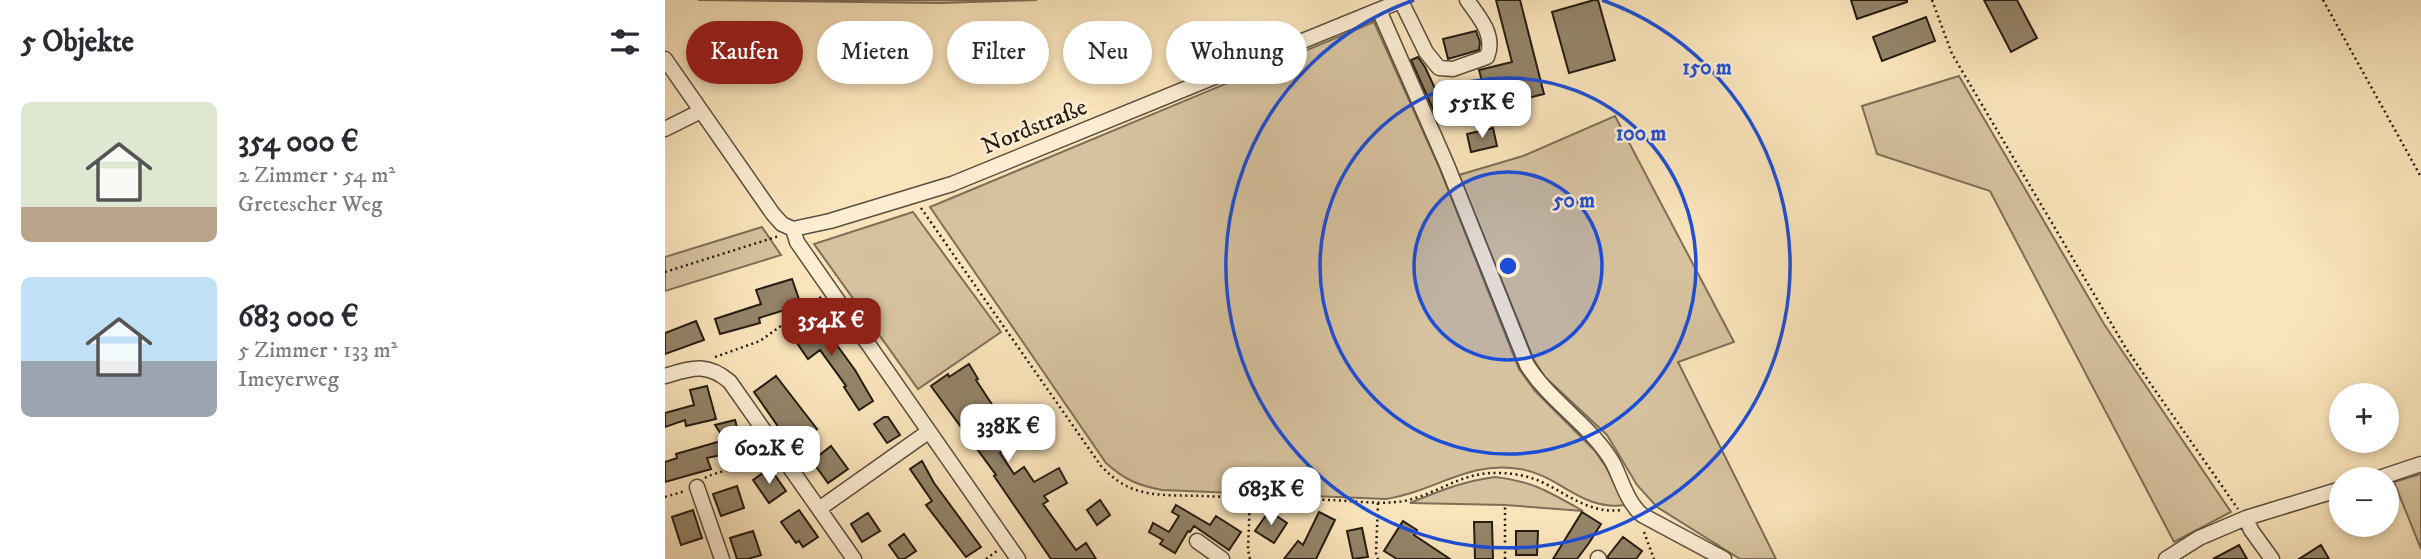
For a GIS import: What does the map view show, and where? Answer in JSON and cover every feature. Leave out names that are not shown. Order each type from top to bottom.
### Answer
[{"type":"street","points":[[1402,1],[1426,52],[1439,68],[1453,69],[1487,57],[1491,47],[1483,23],[1467,0]]},
{"type":"street","name":"Nordstraße","points":[[793,229],[807,228],[952,184],[1402,1]]},
{"type":"street","points":[[1378,10],[1447,165],[1527,365],[1538,384],[1599,444],[1612,462],[1635,508],[1724,559]]},
{"type":"street","points":[[665,59],[773,214],[793,229],[797,242],[829,290],[1018,559]]},
{"type":"street","points":[[665,129],[701,111]]},
{"type":"street","points":[[665,376],[690,368],[706,367],[720,373],[730,382],[854,559]]},
{"type":"street","points":[[819,509],[928,432]]},
{"type":"street","points":[[2399,471],[2421,464]]},
{"type":"street","points":[[697,487],[722,559]]},
{"type":"street","points":[[2166,559],[2199,538],[2246,518],[2329,493]]},
{"type":"street","points":[[2246,518],[2251,530],[2272,559]]},
{"type":"street","points":[[1197,541],[1222,559]]},
{"type":"path","points":[[1932,0],[1952,54],[2127,350],[2234,505],[2246,518]]},
{"type":"path","points":[[2323,0],[2421,177]]},
{"type":"path","points":[[913,196],[1101,466],[1117,481],[1137,490],[1159,494],[1378,502],[1411,500],[1471,476],[1494,472],[1522,474],[1592,508],[1613,511],[1635,508],[1654,559]]},
{"type":"path","points":[[665,272],[771,239],[793,229]]},
{"type":"path","points":[[706,367],[718,355],[760,341],[829,290]]},
{"type":"path","points":[[665,497],[697,487],[708,476],[779,453]]},
{"type":"path","points":[[1250,498],[1250,559]]},
{"type":"path","points":[[1378,502],[1378,559]]},
{"type":"path","points":[[1504,559],[1505,506]]},
{"type":"shaded area","points":[[698,0],[1037,0],[940,3]]},
{"type":"shaded area","points":[[1374,22],[1439,167],[1519,369],[1535,391],[1595,451],[1625,505],[1595,503],[1547,478],[1520,469],[1502,467],[1468,473],[1386,499],[1162,490],[1132,481],[1106,463],[930,207],[1225,84],[1307,84],[1307,50]]},
{"type":"shaded area","points":[[1959,76],[2104,324],[2231,512],[2174,542],[1990,191],[1877,154],[1862,106]]},
{"type":"shaded area","points":[[1615,116],[1734,342],[1678,362],[1776,559],[1740,559],[1657,507],[1637,485],[1607,435],[1545,377],[1534,360],[1459,175],[1523,156]]},
{"type":"shaded area","points":[[913,212],[1001,332],[918,389],[814,244]]},
{"type":"shaded area","points":[[762,227],[781,255],[665,291],[665,257]]},
{"type":"shaded area","points":[[2421,474],[2421,549],[2399,494],[2399,481]]},
{"type":"shaded area","points":[[1495,477],[1531,485],[1583,511],[1505,505],[1410,503],[1462,484]]},
{"type":"building","points":[[1496,0],[1520,0],[1544,94],[1516,101],[1521,118],[1494,125],[1479,70],[1512,62]]},
{"type":"building","points":[[1598,0],[1615,60],[1569,73],[1552,12]]},
{"type":"building","points":[[1851,0],[1907,0],[1907,2],[1857,19]]},
{"type":"building","points":[[1984,0],[2017,0],[2037,38],[2011,52]]},
{"type":"building","points":[[1926,17],[1935,41],[1882,61],[1873,37]]},
{"type":"building","points":[[1476,31],[1480,42],[1479,50],[1448,59],[1443,39]]},
{"type":"building","points":[[1418,57],[1446,112],[1436,116],[1411,60]]},
{"type":"building","points":[[1493,128],[1497,146],[1471,152],[1467,134]]},
{"type":"building","points":[[792,279],[801,305],[759,318],[760,323],[720,334],[715,319],[761,304],[756,290]]},
{"type":"building","points":[[815,315],[855,370],[873,401],[859,410],[844,387],[846,386],[820,350],[808,359],[790,333]]},
{"type":"building","points":[[696,321],[704,340],[665,354],[665,333]]},
{"type":"building","points":[[969,364],[993,406],[976,418],[994,442],[1011,431],[1018,442],[1000,453],[1014,474],[1024,467],[1034,482],[1059,468],[1067,483],[1044,496],[1048,501],[1043,504],[1076,550],[1086,543],[1096,559],[1051,559],[994,476],[996,475],[931,386]]},
{"type":"building","points":[[776,376],[817,429],[793,448],[754,392]]},
{"type":"building","points":[[707,386],[716,419],[686,426],[685,420],[665,427],[665,413],[694,405],[690,390]]},
{"type":"building","points":[[888,417],[900,435],[887,443],[874,424]]},
{"type":"building","points":[[735,420],[743,449],[733,452],[715,425]]},
{"type":"building","points":[[721,441],[726,454],[707,458],[711,469],[665,482],[665,462],[677,458],[676,454]]},
{"type":"building","points":[[831,446],[848,469],[828,483],[812,461]]},
{"type":"building","points":[[922,461],[934,483],[981,547],[966,557],[926,505],[932,501],[910,469]]},
{"type":"building","points":[[770,468],[786,491],[769,503],[753,480]]},
{"type":"building","points":[[737,486],[744,508],[721,516],[713,494]]},
{"type":"building","points":[[1100,500],[1110,515],[1097,525],[1087,510]]},
{"type":"building","points":[[1176,505],[1210,525],[1216,516],[1241,532],[1229,550],[1194,526],[1175,553],[1160,544],[1163,540],[1149,532],[1153,523],[1169,532],[1179,516],[1172,512]]},
{"type":"building","points":[[693,510],[702,538],[681,545],[672,517]]},
{"type":"building","points":[[799,510],[818,537],[803,547],[799,541],[796,543],[781,522]]},
{"type":"building","points":[[1269,511],[1287,523],[1274,543],[1255,531]]},
{"type":"building","points":[[1319,512],[1335,520],[1316,559],[1284,559],[1298,541],[1303,545]]},
{"type":"building","points":[[1582,512],[1601,524],[1577,559],[1553,559]]},
{"type":"building","points":[[868,513],[880,531],[862,542],[851,524]]},
{"type":"building","points":[[1403,521],[1417,530],[1414,535],[1450,559],[1397,559],[1384,551]]},
{"type":"building","points":[[1474,522],[1492,522],[1493,559],[1475,559]]},
{"type":"building","points":[[1362,528],[1368,557],[1353,559],[1347,531]]},
{"type":"building","points":[[753,531],[761,555],[737,559],[730,538]]},
{"type":"building","points":[[1516,531],[1538,531],[1537,555],[1516,555]]},
{"type":"building","points":[[904,534],[916,551],[904,559],[899,559],[889,545]]},
{"type":"building","points":[[1623,537],[1642,551],[1636,559],[1608,559],[1608,556]]},
{"type":"building","points":[[2239,545],[2247,559],[2213,559]]},
{"type":"building","points":[[2321,545],[2329,559],[2299,559]]}]
